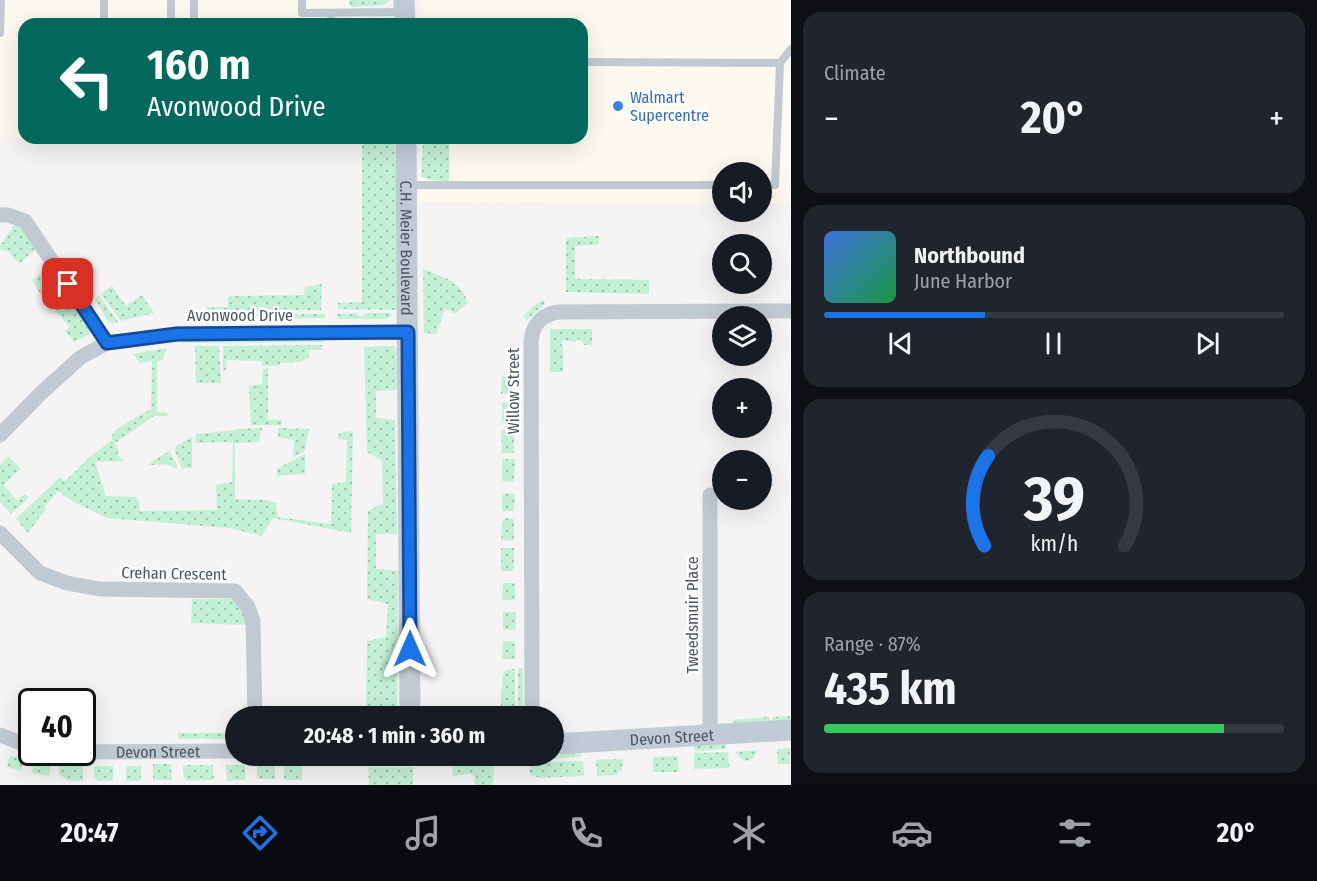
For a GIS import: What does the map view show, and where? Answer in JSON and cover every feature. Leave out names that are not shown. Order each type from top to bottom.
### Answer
[{"type":"street","name":"C.H. Meier Boulevard","points":[[406,144],[410,706]]},
{"type":"street","points":[[0,215],[8,215],[25,221],[107,343]]},
{"type":"street","name":"Willow Street","points":[[531,706],[531,338],[534,327],[547,314],[558,312],[790,310]]},
{"type":"street","name":"Avonwood Drive","points":[[0,434],[81,357],[107,343],[177,334],[408,332]]},
{"type":"street","name":"Tweedsmuir Place","points":[[710,495],[710,735]]},
{"type":"street","name":"Crehan Crescent","points":[[0,533],[40,573],[67,583],[99,590],[235,591],[248,607],[253,621],[255,706]]},
{"type":"street","name":"Devon Street","points":[[564,743],[790,730]]},
{"type":"street","points":[[0,735],[18,742]]},
{"type":"street","name":"Devon Street","points":[[96,752],[225,751]]},
{"type":"lane","points":[[0,33],[1,0]]},
{"type":"lane","points":[[104,0],[104,18]]},
{"type":"lane","points":[[171,0],[171,18]]},
{"type":"lane","points":[[194,0],[194,18]]},
{"type":"lane","points":[[302,0],[302,13],[404,12]]},
{"type":"lane","points":[[331,13],[331,18]]},
{"type":"lane","points":[[772,185],[775,185],[780,63],[790,49]]},
{"type":"lane","points":[[588,62],[780,63]]},
{"type":"lane","points":[[406,185],[712,185]]},
{"type":"shaded area","points":[[0,0],[366,0],[366,18],[18,18],[18,137],[0,137]]},
{"type":"shaded area","points":[[421,0],[790,0],[790,204],[772,204],[772,162],[712,162],[712,204],[419,202],[420,144],[588,144],[588,18],[420,18]]},
{"type":"green space","points":[[349,0],[390,0],[383,5],[352,7]]},
{"type":"green space","points":[[362,144],[394,144],[398,304],[396,310],[338,309],[338,303],[362,302]]},
{"type":"green space","points":[[423,144],[449,144],[449,181],[421,177]]},
{"type":"green space","points":[[15,224],[22,227],[37,248],[20,263],[9,251],[0,250],[0,246]]},
{"type":"green space","points":[[599,236],[599,244],[575,246],[575,279],[649,280],[649,294],[566,292],[566,238]]},
{"type":"green space","points":[[50,267],[63,284],[43,298],[32,280]]},
{"type":"green space","points":[[423,269],[456,284],[468,303],[455,314],[445,308],[436,334],[424,333]]},
{"type":"green space","points":[[322,284],[321,310],[207,311],[207,307],[228,307],[228,296],[304,295],[305,287]]},
{"type":"green space","points":[[112,286],[126,306],[142,295],[154,313],[121,321],[101,294]]},
{"type":"green space","points":[[99,295],[118,322],[113,324],[108,321],[95,300]]},
{"type":"green space","points":[[70,296],[90,329],[90,334],[74,342],[65,331],[69,328],[68,325],[54,308]]},
{"type":"green space","points":[[543,300],[545,304],[527,320],[523,317],[532,307]]},
{"type":"green space","points":[[357,313],[358,316],[364,316],[365,313],[390,313],[392,316],[386,319],[339,319],[337,314]]},
{"type":"green space","points":[[207,314],[325,314],[325,318],[209,320]]},
{"type":"green space","points":[[550,329],[592,329],[592,345],[584,345],[580,339],[574,342],[564,340],[561,343],[563,372],[550,372]]},
{"type":"green space","points":[[324,337],[325,342],[181,343],[181,340]]},
{"type":"green space","points":[[322,345],[322,350],[309,350],[309,357],[300,362],[263,366],[261,361],[227,360],[226,370],[223,371],[223,346]]},
{"type":"green space","points":[[195,346],[219,346],[221,383],[196,383]]},
{"type":"green space","points":[[395,346],[397,350],[397,390],[376,391],[376,418],[395,420],[397,534],[376,534],[376,569],[398,571],[397,706],[366,706],[367,641],[386,637],[388,604],[367,599],[368,511],[383,503],[382,461],[367,452],[364,347]]},
{"type":"green space","points":[[167,348],[162,360],[157,362],[157,412],[167,413],[168,416],[154,416],[115,443],[119,451],[117,454],[124,461],[95,462],[106,496],[136,497],[140,511],[217,510],[216,485],[232,482],[233,442],[195,443],[196,434],[262,428],[259,442],[235,443],[235,499],[266,500],[276,503],[278,517],[331,524],[332,484],[346,482],[347,440],[338,439],[339,433],[353,431],[351,533],[273,518],[262,536],[229,528],[107,518],[72,501],[58,491],[45,506],[46,509],[28,533],[16,519],[60,477],[65,481],[112,440],[112,434],[123,425],[151,409],[152,361],[140,363],[133,354]]},
{"type":"green space","points":[[268,368],[268,419],[282,420],[282,425],[251,425],[249,386],[262,384],[263,369]]},
{"type":"green space","points":[[502,376],[514,376],[514,394],[501,394]]},
{"type":"green space","points":[[514,402],[514,423],[502,423],[502,403]]},
{"type":"green space","points":[[278,428],[309,429],[305,451],[293,457],[294,440],[278,437]]},
{"type":"green space","points":[[501,430],[514,430],[514,453],[502,453]]},
{"type":"green space","points":[[191,437],[192,468],[182,469],[175,451],[176,446]]},
{"type":"green space","points":[[169,451],[177,469],[166,464],[150,465],[149,463]]},
{"type":"green space","points":[[305,454],[305,474],[277,476],[277,469]]},
{"type":"green space","points":[[8,456],[21,469],[3,485],[17,500],[25,494],[29,498],[11,514],[0,502],[0,465]]},
{"type":"green space","points":[[502,459],[515,459],[514,482],[502,481]]},
{"type":"green space","points":[[502,493],[515,494],[514,511],[502,511]]},
{"type":"green space","points":[[504,518],[514,519],[514,541],[501,540]]},
{"type":"green space","points":[[501,548],[514,548],[514,571],[501,571]]},
{"type":"green space","points":[[503,583],[515,583],[515,600],[502,600]]},
{"type":"green space","points":[[192,599],[231,599],[243,607],[248,625],[191,623]]},
{"type":"green space","points":[[503,612],[516,612],[515,630],[503,630]]},
{"type":"green space","points":[[503,641],[515,641],[515,659],[502,659]]},
{"type":"green space","points":[[518,668],[523,668],[523,706],[518,706]]},
{"type":"green space","points":[[515,669],[515,706],[501,706],[503,674],[506,670]]},
{"type":"green space","points":[[790,716],[790,721],[738,724],[732,720],[769,717],[773,720],[773,717]]},
{"type":"green space","points":[[178,733],[225,733],[225,739],[178,739]]},
{"type":"green space","points":[[726,744],[726,749],[695,751],[694,746]]},
{"type":"green space","points":[[790,748],[790,764],[778,764],[777,749]]},
{"type":"green space","points":[[757,750],[753,758],[747,761],[741,759],[736,752]]},
{"type":"green space","points":[[581,752],[581,757],[564,758],[564,753]]},
{"type":"green space","points":[[728,752],[729,768],[694,769],[694,753]]},
{"type":"green space","points":[[10,756],[18,758],[18,766],[22,766],[21,771],[7,767]]},
{"type":"green space","points":[[678,756],[679,772],[653,772],[653,757]]},
{"type":"green space","points":[[623,759],[622,770],[615,775],[597,776],[596,760]]},
{"type":"green space","points":[[583,761],[584,776],[540,778],[530,774],[529,766],[564,766],[564,762]]},
{"type":"green space","points":[[153,764],[171,764],[172,780],[153,780]]},
{"type":"green space","points":[[183,765],[213,765],[214,780],[187,781],[184,777]]},
{"type":"green space","points":[[33,766],[51,766],[49,776],[32,773]]},
{"type":"green space","points":[[59,766],[83,766],[83,781],[68,781],[59,774]]},
{"type":"green space","points":[[94,766],[113,766],[113,781],[98,781],[94,777]]},
{"type":"green space","points":[[126,766],[141,766],[141,781],[126,781]]},
{"type":"green space","points":[[226,766],[245,766],[245,780],[227,781]]},
{"type":"green space","points":[[257,766],[275,766],[275,779],[257,779]]},
{"type":"green space","points":[[284,766],[302,766],[302,780],[284,780]]},
{"type":"green space","points":[[452,766],[494,766],[493,785],[475,785],[474,776],[470,774],[453,776]]},
{"type":"green space","points":[[368,767],[413,767],[413,785],[369,785]]},
{"type":"place","name":"Walmart Supercentre","points":[[618,106]]},
{"type":"route","points":[[68,284],[107,343],[149,336],[203,333],[408,332],[410,649]]}]
